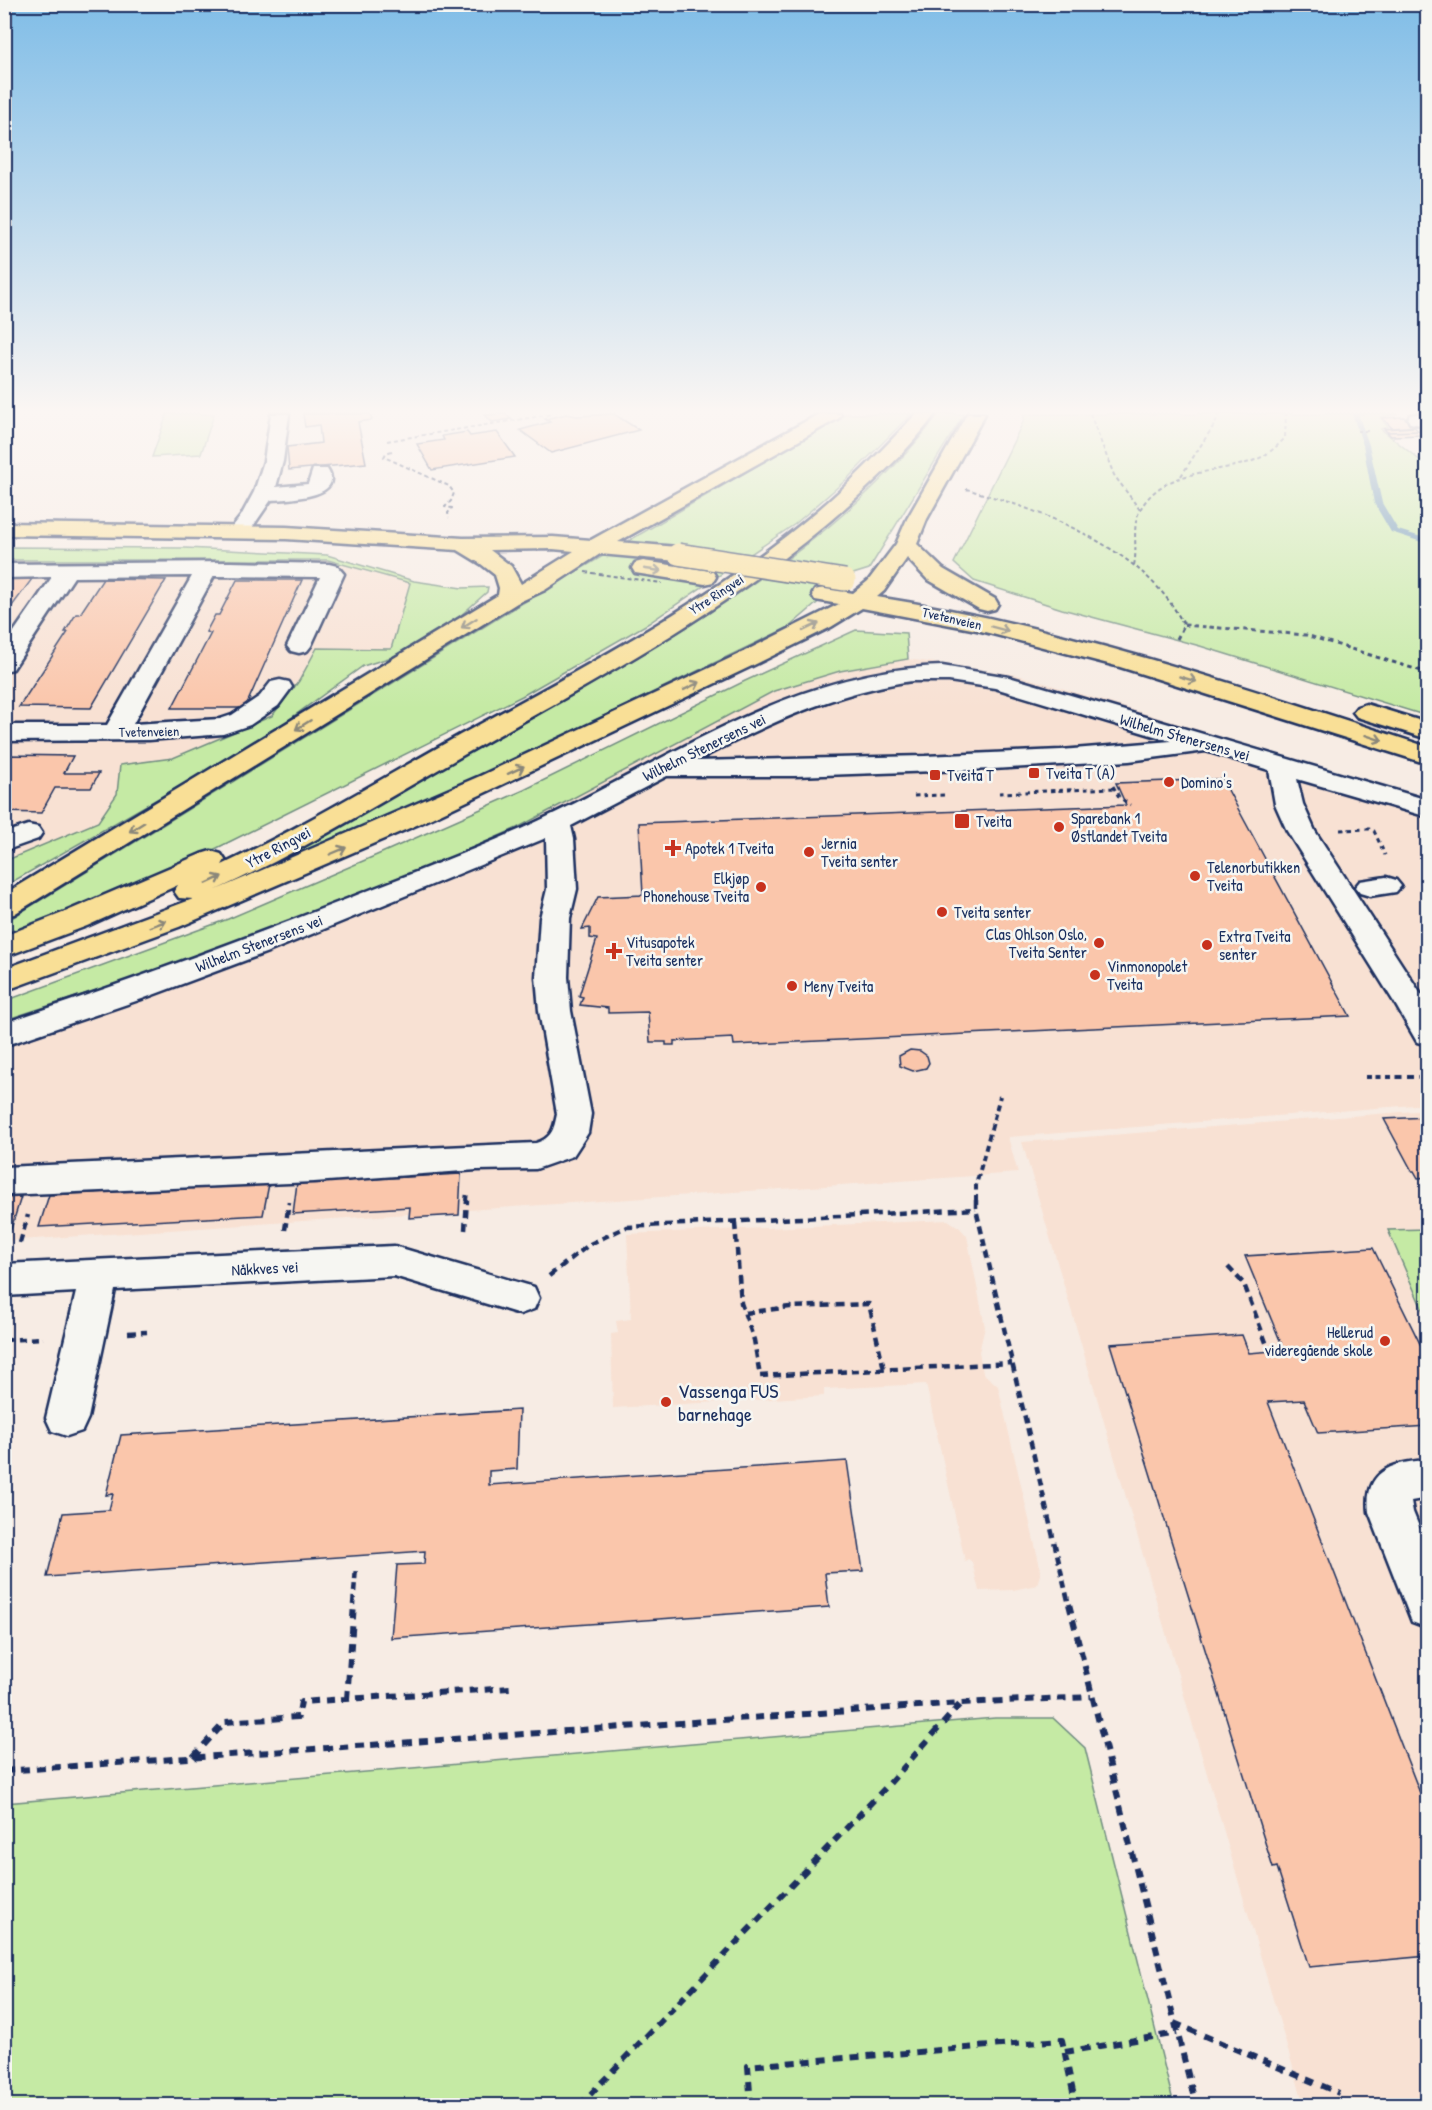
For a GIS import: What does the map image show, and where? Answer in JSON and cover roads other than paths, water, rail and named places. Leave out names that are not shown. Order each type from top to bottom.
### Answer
[{"type":"main road","points":[[599,554],[668,512]]},
{"type":"main road","name":"Ytre Ringvei","points":[[4,967],[234,870],[297,838],[540,701],[674,622],[785,546],[826,512]]},
{"type":"main road","points":[[4,981],[248,890],[378,835],[837,615],[860,589],[892,563],[906,545],[921,512]]},
{"type":"main road","name":"Tvetenveien","points":[[4,530],[240,531],[463,543],[524,542],[824,595],[860,589],[955,598],[987,604],[1185,656],[1301,691]]},
{"type":"main road","points":[[463,543],[508,575],[512,588],[509,598]]},
{"type":"main road","name":"Tvetenveien","points":[[463,543],[518,555],[573,561],[624,549],[720,559],[860,589],[953,617],[1143,666],[1428,756]]},
{"type":"main road","points":[[906,545],[935,574],[987,604]]},
{"type":"main road","points":[[4,907],[509,598],[537,585],[573,561]]},
{"type":"main road","points":[[892,563],[925,584],[955,598]]},
{"type":"main road","name":"Ytre Ringvei","points":[[4,947],[86,915],[226,853],[540,701]]},
{"type":"main road","points":[[1342,704],[1428,731]]},
{"type":"street","points":[[240,531],[254,512]]},
{"type":"street","points":[[116,732],[207,569]]},
{"type":"street","points":[[4,571],[207,569],[331,572],[333,574],[300,646]]},
{"type":"street","points":[[4,664],[67,571]]},
{"type":"street","name":"Wilhelm Stenersens vei","points":[[4,1035],[208,964],[394,891],[556,822],[750,723],[822,692],[881,678],[921,674],[960,675],[1000,682],[1428,808]]},
{"type":"street","name":"Tvetenveien","points":[[4,733],[169,731],[223,726],[241,720],[269,701],[280,687]]},
{"type":"street","points":[[662,768],[745,771],[972,762],[1136,754],[1211,745]]},
{"type":"street","points":[[1281,765],[1289,804],[1301,831],[1409,1000],[1428,1034]]},
{"type":"street","points":[[4,1181],[314,1168],[477,1156],[536,1156],[561,1147],[571,1133],[574,1114],[555,1011],[552,977],[555,918],[562,889],[560,839],[556,822]]},
{"type":"street","name":"Nåkkves vei","points":[[4,1280],[393,1261],[520,1298]]},
{"type":"street","points":[[67,1418],[99,1276]]},
{"type":"street","points":[[1428,1479],[1402,1480],[1392,1486],[1388,1497],[1391,1512],[1428,1606]]},
{"type":"waterway","points":[[1384,512],[1395,532],[1428,542]]},
{"type":"place","name":"Tveita T (A)","points":[[1034,773]]},
{"type":"place","name":"Tveita T","points":[[935,775]]},
{"type":"place","name":"Domino's","points":[[1169,782]]},
{"type":"place","name":"Tveita","points":[[962,821]]},
{"type":"place","name":"Sparebank 1 Østlandet Tveita","points":[[1059,827]]},
{"type":"place","name":"Apotek 1 Tveita","points":[[673,848]]},
{"type":"place","name":"Jernia Tveita senter","points":[[809,852]]},
{"type":"place","name":"Telenorbutikken Tveita","points":[[1195,876]]},
{"type":"place","name":"Elkjøp Phonehouse Tveita","points":[[761,887]]},
{"type":"place","name":"Tveita senter","points":[[942,912]]},
{"type":"place","name":"Clas Ohlson Oslo, Tveita Senter","points":[[1099,943]]},
{"type":"place","name":"Extra Tveita senter","points":[[1207,945]]},
{"type":"place","name":"Vitusapotek Tveita senter","points":[[614,951]]},
{"type":"place","name":"Vinmonopolet Tveita","points":[[1095,975]]},
{"type":"place","name":"Meny Tveita","points":[[792,986]]},
{"type":"place","name":"Hellerud videregående skole","points":[[1385,1341]]},
{"type":"place","name":"Vassenga FUS barnehage","points":[[666,1402]]}]
